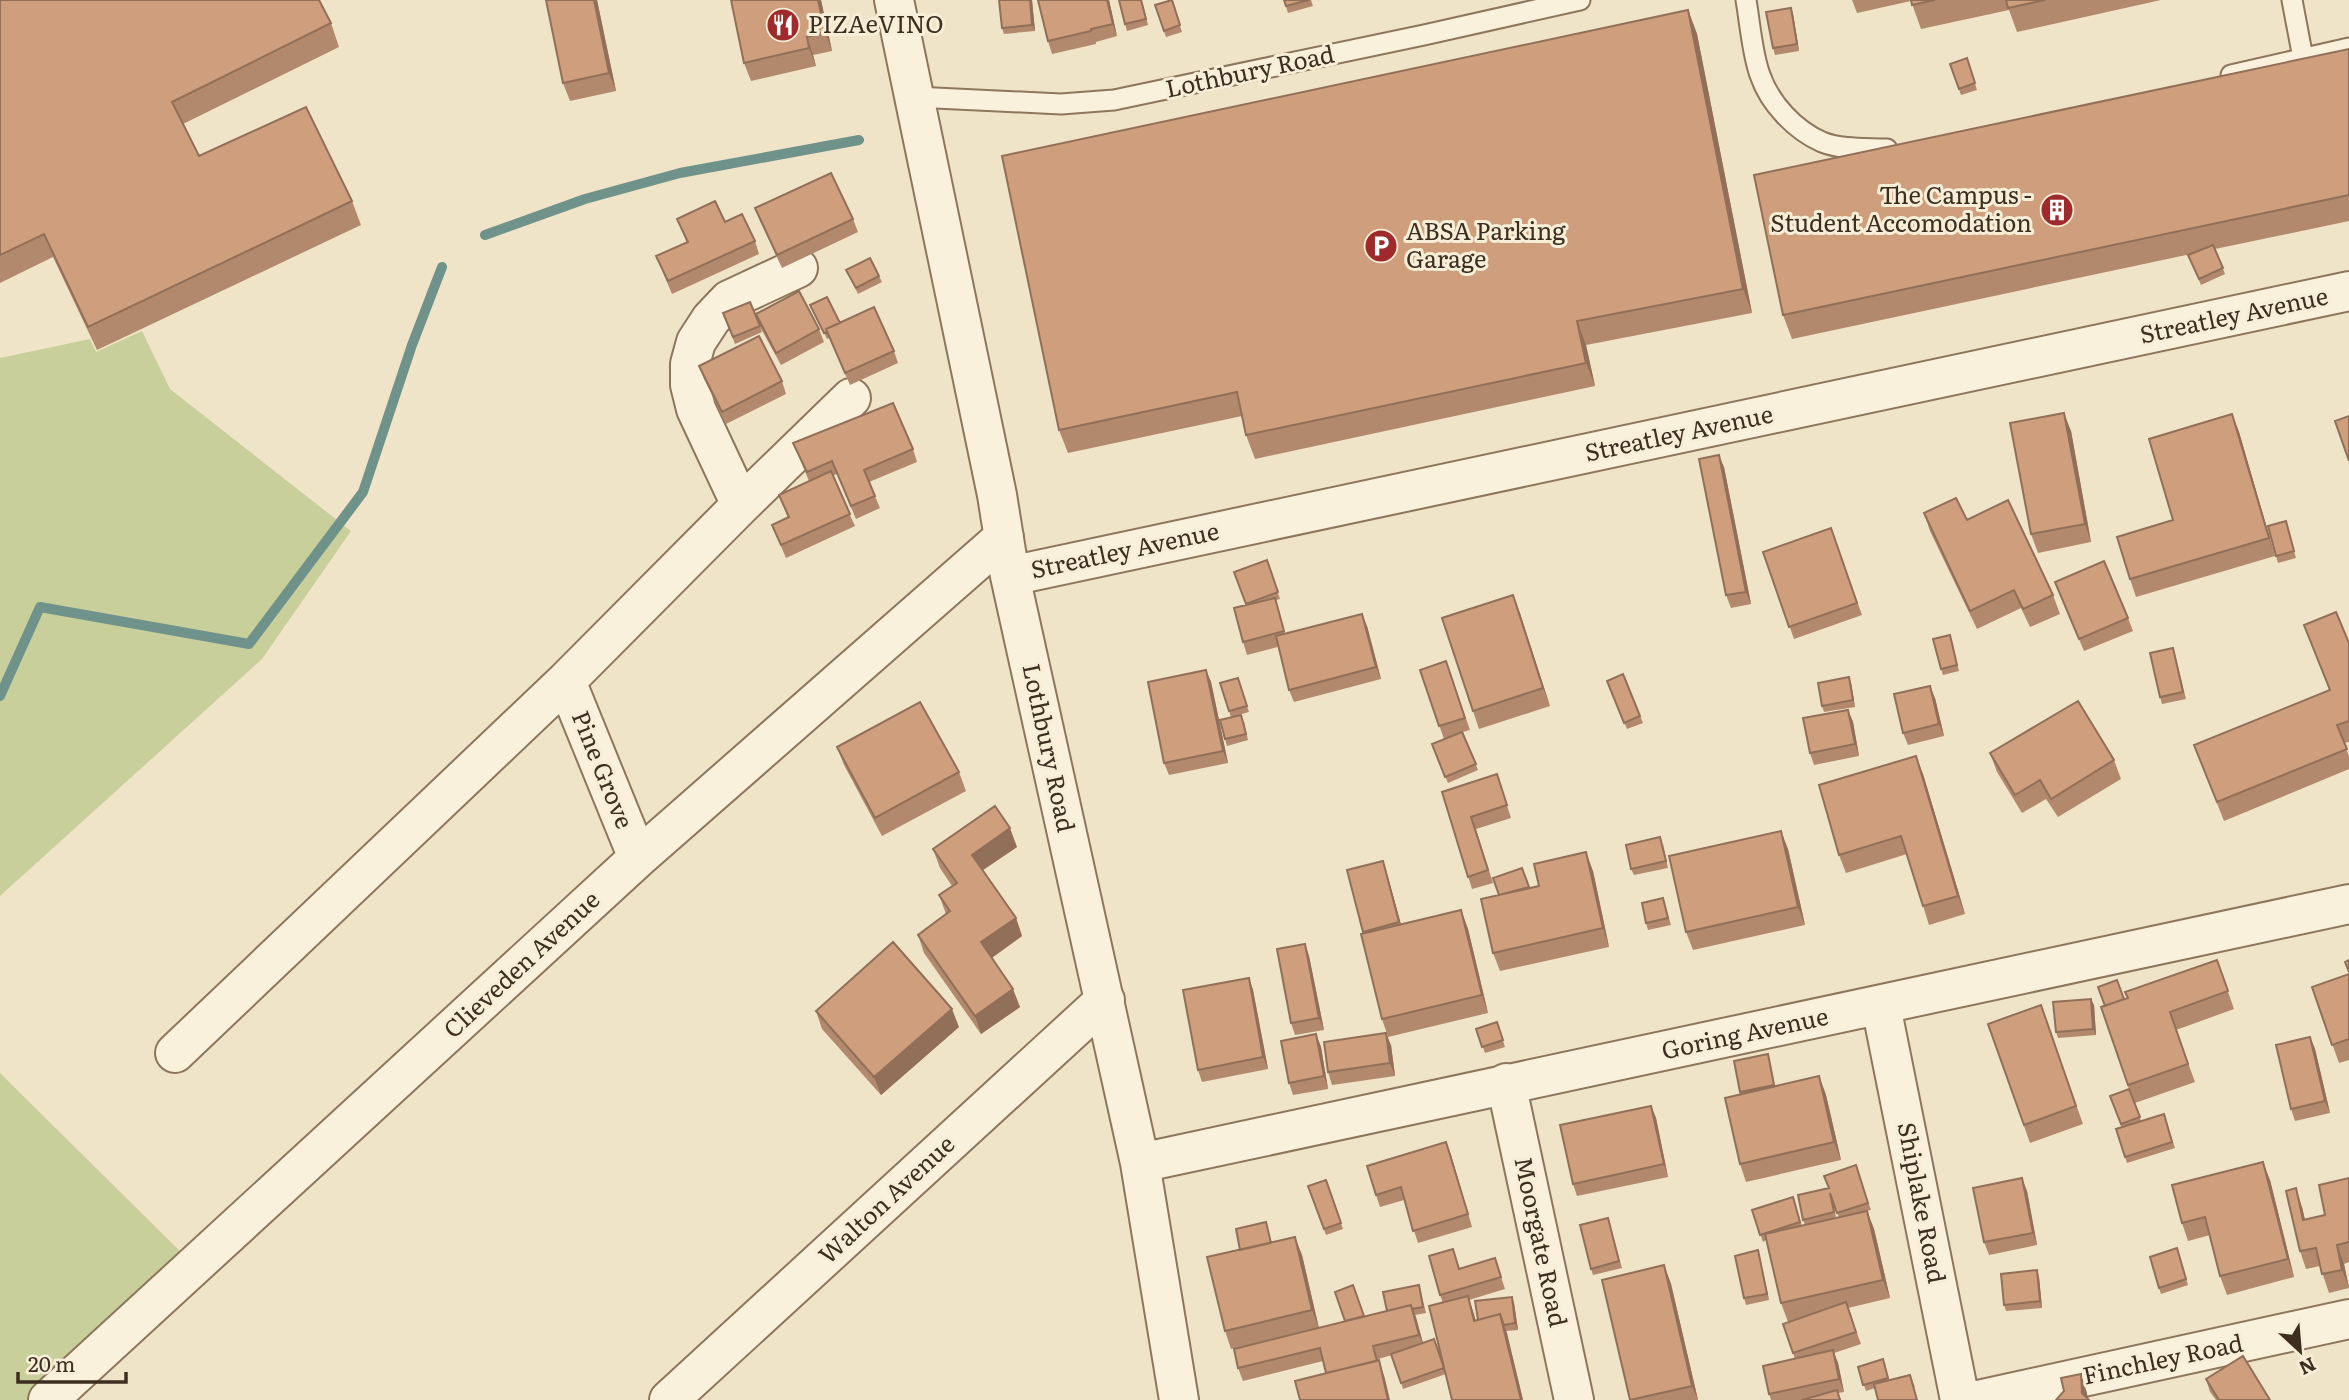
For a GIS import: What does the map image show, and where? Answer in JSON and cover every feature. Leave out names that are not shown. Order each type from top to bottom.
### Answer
[{"type":"street","name":"Lothbury Road","points":[[894,0],[998,495],[1010,576],[1140,1163],[1179,1400]]},
{"type":"street","points":[[741,505],[696,409],[690,385],[690,364],[696,342],[711,319],[729,300],[798,268]]},
{"type":"street","name":"Streatley Avenue","points":[[1010,576],[2349,292]]},
{"type":"street","points":[[175,1053],[566,681],[851,398]]},
{"type":"street","name":"Clieveden Avenue","points":[[48,1400],[638,858],[1004,537]]},
{"type":"street","name":"Pine Grove","points":[[566,681],[638,858]]},
{"type":"street","name":"Goring Avenue","points":[[1140,1163],[2349,904]]},
{"type":"street","name":"Walton Avenue","points":[[669,1400],[1105,1000]]},
{"type":"street","name":"Shiplake Road","points":[[1881,1006],[1960,1400]]},
{"type":"street","name":"Moorgate Road","points":[[1506,1083],[1574,1400]]},
{"type":"street","name":"Finchley Road","points":[[1978,1400],[2349,1319]]},
{"type":"lane","name":"Lothbury Road","points":[[915,97],[1061,104],[1114,100],[1580,0]]},
{"type":"lane","points":[[1746,0],[1760,75],[1776,106],[1796,125],[1823,142],[1844,147],[1887,149]]},
{"type":"lane","points":[[2292,0],[2303,58]]},
{"type":"lane","points":[[2213,79],[2349,48]]},
{"type":"green space","points":[[142,331],[170,389],[351,531],[262,659],[0,896],[0,358],[90,339],[96,352]]},
{"type":"green space","points":[[0,1073],[195,1266],[49,1400],[0,1400]]},
{"type":"building","points":[[0,0],[319,0],[331,23],[172,102],[199,156],[306,107],[352,201],[88,327],[44,234],[0,255]]},
{"type":"building","points":[[546,0],[594,0],[609,73],[563,83]]},
{"type":"building","name":"PIZAeVINO","points":[[731,0],[818,0],[825,32],[807,37],[809,48],[744,63]]},
{"type":"building","points":[[999,0],[1030,0],[1032,25],[1002,28]]},
{"type":"building","points":[[1038,0],[1107,0],[1113,24],[1048,41]]},
{"type":"building","points":[[1119,0],[1141,0],[1146,19],[1125,24]]},
{"type":"building","points":[[1172,0],[1180,25],[1164,31],[1155,5]]},
{"type":"building","points":[[1284,0],[1309,0],[1286,6]]},
{"type":"building","points":[[1911,0],[1935,0],[1912,5]]},
{"type":"building","points":[[2006,0],[2045,0],[2008,8]]},
{"type":"building","points":[[1791,8],[1797,44],[1773,48],[1766,12]]},
{"type":"building","name":"ABSA Parking Garage","points":[[1688,10],[1743,289],[1577,321],[1586,363],[1246,435],[1237,392],[1059,430],[1002,156]]},
{"type":"building","name":"The Campus - Student Accomodation","points":[[2349,49],[2349,195],[1783,315],[1754,175]]},
{"type":"building","points":[[1967,58],[1975,83],[1959,89],[1950,64]]},
{"type":"building","points":[[831,173],[853,219],[777,255],[755,208]]},
{"type":"building","points":[[715,201],[725,222],[742,214],[755,241],[668,281],[656,256],[688,242],[677,219]]},
{"type":"building","points":[[2213,245],[2223,268],[2199,279],[2188,255]]},
{"type":"building","points":[[870,258],[879,276],[856,288],[846,270]]},
{"type":"building","points":[[799,291],[819,329],[776,353],[756,314]]},
{"type":"building","points":[[827,297],[840,323],[826,329],[827,332],[824,333],[810,305]]},
{"type":"building","points":[[750,302],[760,326],[733,337],[723,313]]},
{"type":"building","points":[[874,307],[894,351],[845,373],[826,329]]},
{"type":"building","points":[[759,336],[782,381],[722,412],[699,366]]},
{"type":"building","points":[[893,403],[913,449],[864,470],[875,496],[851,506],[832,461],[807,472],[793,443]]},
{"type":"building","points":[[2064,413],[2085,524],[2031,534],[2010,423]]},
{"type":"building","points":[[2232,414],[2269,538],[2130,579],[2117,537],[2173,520],[2149,439]]},
{"type":"building","points":[[2349,416],[2349,461],[2335,421]]},
{"type":"building","points":[[1719,455],[1746,592],[1726,595],[1699,459]]},
{"type":"building","points":[[831,471],[850,514],[781,545],[772,525],[789,517],[779,495]]},
{"type":"building","points":[[1956,498],[1967,520],[2008,500],[2053,595],[2023,609],[2014,590],[1970,611],[1924,513]]},
{"type":"building","points":[[2286,521],[2294,551],[2276,556],[2268,526]]},
{"type":"building","points":[[1831,528],[1857,603],[1789,627],[1763,552]]},
{"type":"building","points":[[1267,560],[1278,592],[1246,604],[1234,572]]},
{"type":"building","points":[[2104,561],[2128,618],[2079,639],[2055,582]]},
{"type":"building","points":[[1513,595],[1543,688],[1473,711],[1442,618]]},
{"type":"building","points":[[1275,598],[1284,631],[1243,642],[1234,608]]},
{"type":"building","points":[[2336,612],[2349,643],[2349,721],[2337,725],[2347,749],[2217,802],[2194,745],[2330,690],[2304,625]]},
{"type":"building","points":[[1362,614],[1376,667],[1289,690],[1276,636]]},
{"type":"building","points":[[1950,635],[1957,665],[1941,669],[1933,639]]},
{"type":"building","points":[[2173,648],[2183,692],[2160,697],[2150,653]]},
{"type":"building","points":[[1446,661],[1465,718],[1439,726],[1420,670]]},
{"type":"building","points":[[1206,670],[1223,751],[1164,763],[1148,682]]},
{"type":"building","points":[[1623,674],[1640,716],[1624,723],[1607,681]]},
{"type":"building","points":[[1849,677],[1853,700],[1822,706],[1818,683]]},
{"type":"building","points":[[1238,678],[1247,706],[1229,711],[1220,683]]},
{"type":"building","points":[[1930,686],[1939,724],[1903,733],[1894,694]]},
{"type":"building","points":[[2078,701],[2114,760],[2051,799],[2040,780],[2015,795],[1990,753]]},
{"type":"building","points":[[920,702],[959,772],[875,818],[837,747]]},
{"type":"building","points":[[1848,710],[1855,744],[1810,753],[1803,718]]},
{"type":"building","points":[[1241,715],[1246,734],[1225,739],[1220,720]]},
{"type":"building","points":[[1462,732],[1476,764],[1445,777],[1432,744]]},
{"type":"building","points":[[1916,756],[1958,896],[1923,906],[1901,836],[1839,855],[1819,785]]},
{"type":"building","points":[[1497,774],[1507,805],[1471,817],[1488,870],[1468,877],[1442,792]]},
{"type":"building","points":[[995,806],[1010,828],[972,855],[1016,918],[981,942],[1013,989],[975,1016],[918,935],[950,911],[939,895],[957,883],[933,849]]},
{"type":"building","points":[[1781,831],[1798,907],[1686,932],[1669,856]]},
{"type":"building","points":[[1660,837],[1666,861],[1631,869],[1626,845]]},
{"type":"building","points":[[1586,852],[1603,928],[1493,953],[1481,899],[1539,886],[1534,864]]},
{"type":"building","points":[[1383,861],[1399,922],[1363,932],[1347,870]]},
{"type":"building","points":[[1522,868],[1529,887],[1499,895],[1493,878]]},
{"type":"building","points":[[1663,898],[1668,918],[1646,923],[1642,903]]},
{"type":"building","points":[[1461,910],[1482,995],[1382,1019],[1361,934]]},
{"type":"building","points":[[893,942],[952,1009],[874,1077],[816,1011]]},
{"type":"building","points":[[1305,944],[1319,1018],[1291,1023],[1277,949]]},
{"type":"building","points":[[2217,960],[2228,991],[2170,1012],[2188,1064],[2128,1085],[2101,1007],[2128,998],[2125,992]]},
{"type":"building","points":[[2349,974],[2349,1039],[2332,1045],[2312,987]]},
{"type":"building","points":[[1249,978],[1263,1057],[1198,1070],[1183,990]]},
{"type":"building","points":[[2117,980],[2124,999],[2105,1006],[2098,987]]},
{"type":"building","points":[[2091,999],[2093,1029],[2056,1032],[2053,1002]]},
{"type":"building","points":[[2041,1005],[2076,1106],[2024,1125],[1988,1024]]},
{"type":"building","points":[[1497,1022],[1503,1040],[1482,1047],[1476,1029]]},
{"type":"building","points":[[1386,1033],[1390,1063],[1328,1072],[1324,1042]]},
{"type":"building","points":[[1316,1034],[1324,1076],[1289,1083],[1281,1041]]},
{"type":"building","points":[[2310,1037],[2325,1101],[2291,1109],[2276,1045]]},
{"type":"building","points":[[1768,1054],[1774,1085],[1740,1092],[1734,1061]]},
{"type":"building","points":[[1819,1076],[1834,1142],[1740,1164],[1725,1098]]},
{"type":"building","points":[[2129,1089],[2140,1117],[2121,1124],[2110,1096]]},
{"type":"building","points":[[1651,1106],[1664,1164],[1573,1184],[1560,1125]]},
{"type":"building","points":[[2164,1114],[2172,1142],[2125,1157],[2116,1129]]},
{"type":"building","points":[[1446,1142],[1468,1214],[1413,1231],[1401,1187],[1376,1195],[1367,1166]]},
{"type":"building","points":[[2263,1162],[2288,1259],[2220,1276],[2205,1217],[2182,1223],[2172,1185]]},
{"type":"building","points":[[1856,1165],[1868,1203],[1837,1213],[1830,1193],[1834,1212],[1803,1220],[1798,1195],[1829,1188],[1824,1176]]},
{"type":"building","points":[[2022,1178],[2033,1233],[1984,1242],[1973,1188]]},
{"type":"building","points":[[2349,1178],[2349,1242],[2337,1245],[2342,1270],[2322,1274],[2316,1248],[2300,1251],[2286,1191],[2296,1188],[2303,1220],[2325,1215],[2319,1185]]},
{"type":"building","points":[[1326,1180],[1341,1223],[1324,1229],[1308,1186]]},
{"type":"building","points":[[1793,1197],[1800,1222],[1760,1235],[1752,1210]]},
{"type":"building","points":[[1867,1211],[1883,1280],[1781,1303],[1765,1234]]},
{"type":"building","points":[[1608,1218],[1619,1261],[1591,1269],[1580,1225]]},
{"type":"building","points":[[1266,1222],[1271,1243],[1240,1250],[1236,1229]]},
{"type":"building","points":[[1295,1237],[1312,1310],[1225,1331],[1207,1257]]},
{"type":"building","points":[[2177,1248],[2186,1279],[2159,1288],[2150,1257]]},
{"type":"building","points":[[1453,1249],[1459,1269],[1495,1258],[1501,1277],[1440,1295],[1429,1256]]},
{"type":"building","points":[[1758,1250],[1767,1294],[1744,1298],[1735,1256]]},
{"type":"building","points":[[1664,1265],[1692,1386],[1630,1400],[1602,1280]]},
{"type":"building","points":[[2037,1270],[2040,1301],[2004,1305],[2001,1274]]},
{"type":"building","points":[[1353,1285],[1364,1316],[1345,1321],[1335,1292]]},
{"type":"building","points":[[1419,1285],[1423,1307],[1412,1309],[1411,1305],[1387,1311],[1383,1292]]},
{"type":"building","points":[[1468,1296],[1474,1321],[1500,1314],[1521,1400],[1452,1400],[1429,1306]]},
{"type":"building","points":[[1512,1297],[1515,1323],[1504,1325],[1500,1314],[1478,1320],[1475,1301]]},
{"type":"building","points":[[1846,1302],[1856,1332],[1793,1353],[1783,1324]]},
{"type":"building","points":[[1411,1305],[1419,1335],[1373,1346],[1377,1361],[1326,1373],[1320,1348],[1238,1368],[1234,1349]]},
{"type":"building","points":[[1434,1339],[1444,1368],[1401,1383],[1391,1354]]},
{"type":"building","points":[[1833,1350],[1839,1379],[1769,1394],[1763,1366]]},
{"type":"building","points":[[2243,1356],[2270,1400],[2219,1400],[2206,1379]]},
{"type":"building","points":[[1883,1359],[1888,1378],[1863,1385],[1858,1367]]},
{"type":"building","points":[[1379,1360],[1388,1400],[1300,1400],[1295,1381]]},
{"type":"building","points":[[2081,1374],[2082,1393],[2089,1400],[2056,1400],[2064,1391],[2061,1378]]},
{"type":"building","points":[[1910,1375],[1917,1400],[1878,1400],[1874,1384]]},
{"type":"building","points":[[1837,1390],[1840,1400],[1802,1400]]},
{"type":"waterway","points":[[485,235],[585,199],[680,173],[859,140]]},
{"type":"waterway","points":[[0,696],[40,607],[249,644],[363,492],[412,345],[442,267]]},
{"type":"place","name":"PIZAeVINO","points":[[783,25]]},
{"type":"place","name":"The Campus - Student Accomodation","points":[[2057,210]]},
{"type":"place","name":"ABSA Parking Garage","points":[[1381,246]]}]
